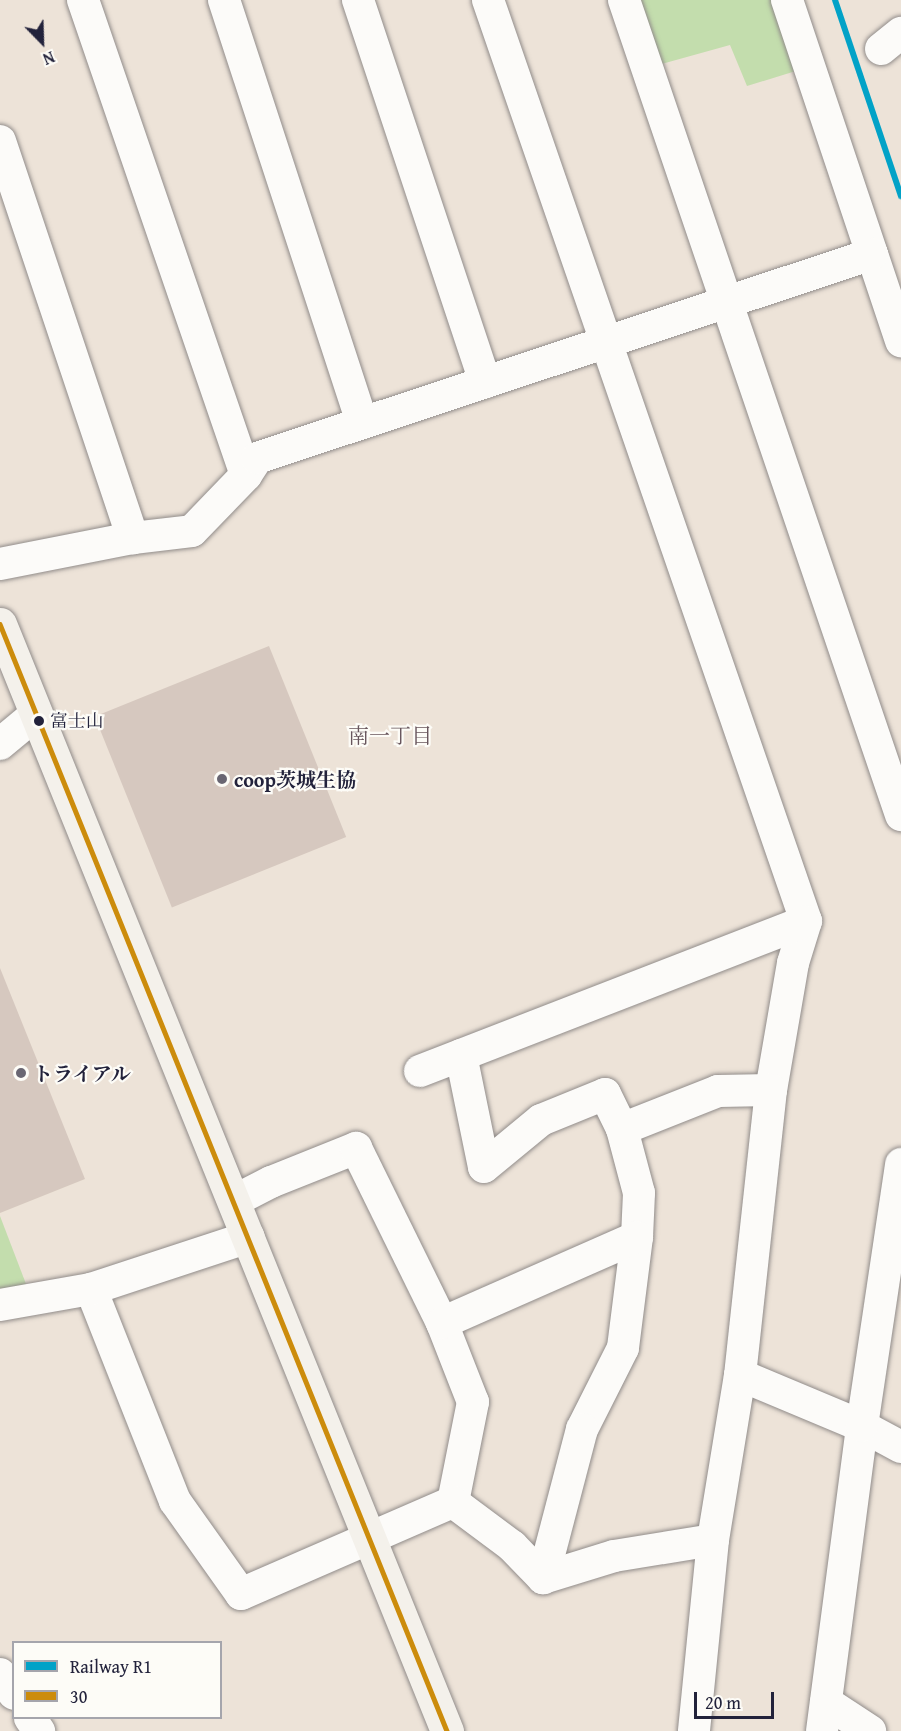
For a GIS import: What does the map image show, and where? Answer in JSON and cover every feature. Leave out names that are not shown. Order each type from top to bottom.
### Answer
[{"type":"street","points":[[83,0],[246,474]]},
{"type":"street","points":[[224,0],[362,423]]},
{"type":"street","points":[[357,0],[485,382]]},
{"type":"street","points":[[488,0],[604,342],[806,921],[793,963],[771,1090],[741,1375],[713,1540],[694,1731]]},
{"type":"street","points":[[624,0],[727,301],[890,744],[901,815]]},
{"type":"street","points":[[787,0],[901,341]]},
{"type":"street","points":[[0,141],[133,538]]},
{"type":"street","points":[[0,564],[133,538],[192,531],[246,474],[257,458],[872,254]]},
{"type":"street","points":[[0,624],[447,1731]]},
{"type":"street","points":[[0,735],[36,714]]},
{"type":"street","points":[[0,744],[36,714]]},
{"type":"street","points":[[420,1071],[806,921]]},
{"type":"street","points":[[461,1056],[484,1167],[541,1120],[605,1094],[622,1130],[639,1193],[637,1237],[623,1348],[582,1429],[543,1578]]},
{"type":"street","points":[[622,1130],[718,1091],[771,1090]]},
{"type":"street","points":[[234,1201],[271,1182],[356,1148],[442,1323],[473,1402],[453,1502]]},
{"type":"street","points":[[870,1731],[824,1716],[862,1426],[901,1164]]},
{"type":"street","points":[[0,1305],[91,1289],[249,1236]]},
{"type":"street","points":[[442,1323],[637,1237]]},
{"type":"street","points":[[91,1289],[175,1501],[241,1594],[453,1502]]},
{"type":"street","points":[[741,1375],[862,1426],[901,1447]]},
{"type":"street","points":[[453,1502],[512,1546],[543,1578]]},
{"type":"street","points":[[543,1578],[614,1556],[713,1540]]},
{"type":"street","points":[[0,1674],[12,1691]]},
{"type":"green space","points":[[636,0],[776,0],[799,70],[747,86],[730,45],[658,65]]},
{"type":"green space","points":[[0,1216],[31,1297],[0,1303]]},
{"type":"building","name":"coop茨城生協","points":[[269,646],[346,837],[172,907],[95,716]]},
{"type":"building","name":"トライアル","points":[[0,968],[85,1179],[0,1213]]},
{"type":"rail line","name":"R1","points":[[835,0],[901,196]]},
{"type":"transit line","name":"30","points":[[0,624],[447,1731]]},
{"type":"place","name":"富士山","points":[[39,721]]},
{"type":"place","name":"coop茨城生協","points":[[222,779]]},
{"type":"place","name":"トライアル","points":[[21,1073]]},
{"type":"district","name":"南一丁目","points":[[390,736]]}]
